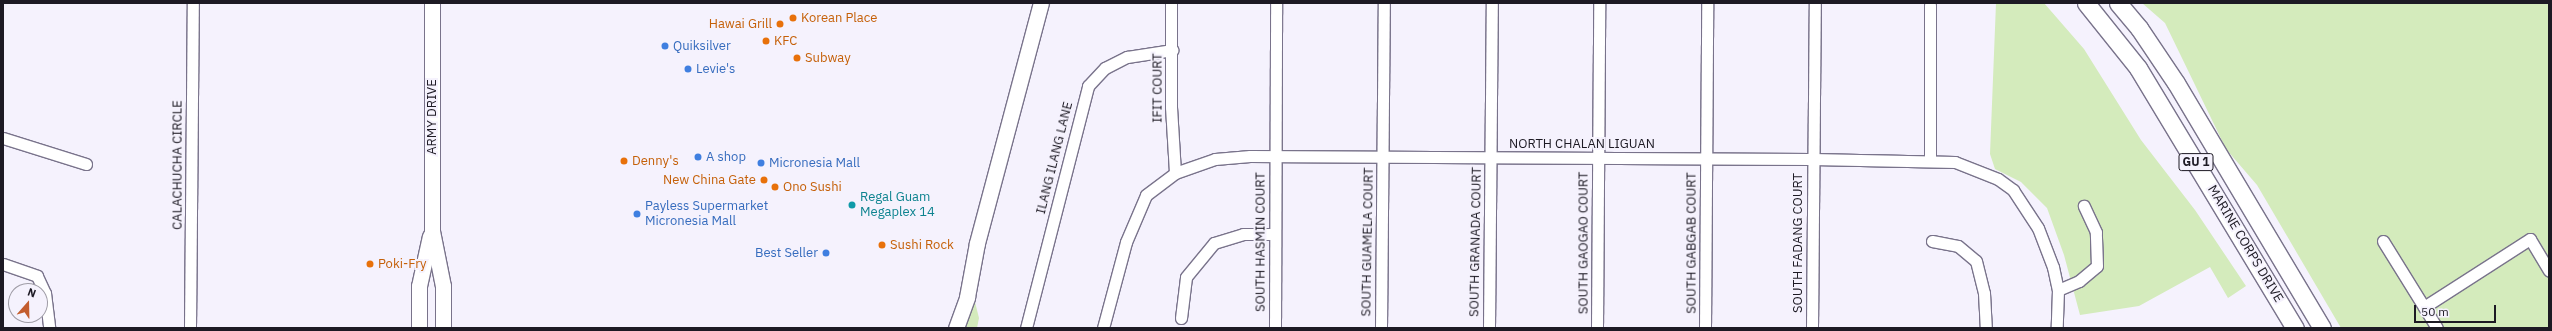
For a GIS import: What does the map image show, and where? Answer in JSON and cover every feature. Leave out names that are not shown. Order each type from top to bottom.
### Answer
[{"type":"main road","name":"ARMY DRIVE","points":[[432,3],[432,231],[443,286],[443,328]]},
{"type":"main road","name":"MARINE CORPS DRIVE","points":[[2086,3],[2138,68],[2295,328]]},
{"type":"main road","name":"GU 1","points":[[2118,3],[2139,28],[2176,83],[2322,328]]},
{"type":"main road","points":[[956,328],[967,297],[977,243],[1040,6]]},
{"type":"main road","name":"ARMY DRIVE","points":[[419,328],[419,286],[432,231]]},
{"type":"street","name":"CALACHUCHA CIRCLE","points":[[190,328],[193,3]]},
{"type":"street","name":"IFIT COURT","points":[[1171,3],[1171,107],[1175,173]]},
{"type":"street","name":"SOUTH HASMIN COURT","points":[[1275,328],[1276,3]]},
{"type":"street","name":"SOUTH GUAMELA COURT","points":[[1381,328],[1384,157],[1384,3]]},
{"type":"street","name":"SOUTH GRANADA COURT","points":[[1489,328],[1492,157],[1492,3]]},
{"type":"street","name":"SOUTH GAOGAO COURT","points":[[1597,328],[1599,3]]},
{"type":"street","name":"SOUTH GABGAB COURT","points":[[1705,328],[1707,3]]},
{"type":"street","name":"SOUTH FADANG COURT","points":[[1812,328],[1814,3]]},
{"type":"street","points":[[1930,5],[1930,160]]},
{"type":"street","name":"ILANG ILANG LANE","points":[[1026,328],[1088,86],[1105,68],[1127,57],[1172,50]]},
{"type":"street","points":[[3,138],[86,164]]},
{"type":"street","name":"NORTH CHALAN LIGUAN","points":[[1103,328],[1126,242],[1146,195],[1175,173],[1215,159],[1275,156],[1930,160],[1955,162],[1998,179],[2012,190],[2038,228],[2053,268],[2058,290],[2057,328]]},
{"type":"street","points":[[2058,290],[2078,281],[2097,266],[2096,232],[2084,206]]},
{"type":"street","points":[[1181,318],[1186,277],[1214,243],[1243,234],[1275,234]]},
{"type":"street","points":[[2424,307],[2530,239],[2549,271]]},
{"type":"street","points":[[1932,241],[1958,246],[1976,261],[1984,293],[1986,328]]},
{"type":"street","points":[[2383,241],[2437,328]]},
{"type":"street","points":[[3,264],[38,276],[45,293],[49,328]]},
{"type":"green space","points":[[1996,3],[2044,3],[2084,49],[2141,140],[2195,210],[2246,286],[2228,298],[2210,267],[2139,306],[2080,315],[2064,255],[2047,208],[2021,182],[1995,169],[1990,154]]},
{"type":"green space","points":[[2142,3],[2549,3],[2549,328],[2341,328],[2257,185],[2226,149],[2165,23]]},
{"type":"green space","points":[[975,302],[979,318],[977,328],[961,328]]},
{"type":"place","name":"Korean Place","points":[[793,18]]},
{"type":"place","name":"Hawai Grill","points":[[780,24]]},
{"type":"place","name":"KFC","points":[[766,41]]},
{"type":"place","name":"Quiksilver","points":[[665,46]]},
{"type":"place","name":"Subway","points":[[797,58]]},
{"type":"place","name":"Levie's","points":[[688,69]]},
{"type":"place","name":"A shop","points":[[698,157]]},
{"type":"place","name":"Denny's","points":[[624,161]]},
{"type":"place","name":"Micronesia Mall","points":[[761,163]]},
{"type":"place","name":"New China Gate","points":[[764,180]]},
{"type":"place","name":"Ono Sushi","points":[[775,187]]},
{"type":"place","name":"Regal Guam Megaplex 14","points":[[852,205]]},
{"type":"place","name":"Payless Supermarket Micronesia Mall","points":[[637,214]]},
{"type":"place","name":"Sushi Rock","points":[[882,245]]},
{"type":"place","name":"Best Seller","points":[[826,253]]},
{"type":"place","name":"Poki-Fry","points":[[370,264]]}]
